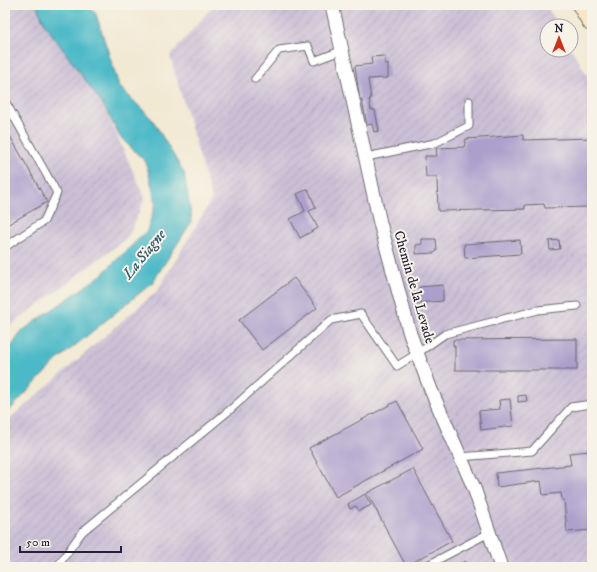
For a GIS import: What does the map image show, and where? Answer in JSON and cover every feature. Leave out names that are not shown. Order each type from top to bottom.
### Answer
[{"type":"street","name":"Chemin de la Levade","points":[[332,5],[382,230],[410,334],[431,390],[474,488],[501,567]]},
{"type":"street","points":[[582,5],[592,22]]},
{"type":"lane","points":[[255,79],[279,50],[308,46],[314,61],[342,50]]},
{"type":"lane","points":[[366,158],[435,143],[470,126],[469,101]]},
{"type":"lane","points":[[5,102],[57,193],[44,221],[5,247]]},
{"type":"lane","points":[[57,567],[82,532],[231,409],[331,320],[360,314],[397,366],[418,354],[445,334],[538,310],[577,306]]},
{"type":"lane","points":[[460,457],[532,451],[571,407],[592,404]]},
{"type":"lane","points":[[424,567],[489,533]]},
{"type":"shaded area","points":[[5,5],[58,5],[145,198],[128,237],[5,330]]},
{"type":"shaded area","points":[[214,5],[546,5],[553,18],[539,18],[539,58],[577,58],[592,84],[592,567],[5,567],[5,423],[158,290],[212,199],[170,56]]},
{"type":"water","name":"La Siagne","points":[[36,5],[88,5],[96,14],[119,86],[152,119],[184,173],[192,221],[152,283],[56,361],[5,415],[5,356],[22,331],[100,276],[147,231],[156,203],[146,162],[120,137],[104,106],[46,26]]},
{"type":"building","points":[[385,56],[385,64],[388,64],[388,78],[368,79],[371,110],[375,110],[379,131],[374,132],[372,124],[367,125],[362,100],[360,101],[355,66],[372,64],[371,57]]},
{"type":"building","points":[[5,127],[47,202],[5,226]]},
{"type":"building","points":[[523,135],[523,140],[592,138],[592,207],[545,208],[544,204],[525,205],[525,209],[438,211],[437,177],[426,177],[425,156],[437,156],[436,148],[464,147],[466,139]]},
{"type":"building","points":[[308,189],[316,208],[309,211],[318,228],[300,238],[290,219],[305,211],[297,194]]},
{"type":"building","points":[[422,239],[436,239],[437,251],[434,253],[416,254],[416,245],[422,244]]},
{"type":"building","points":[[520,240],[521,254],[465,258],[464,244]]},
{"type":"building","points":[[559,240],[560,249],[550,250],[549,241]]},
{"type":"building","points":[[294,278],[317,308],[262,350],[239,320]]},
{"type":"building","points":[[443,285],[443,301],[415,303],[415,294],[420,293],[419,287]]},
{"type":"building","points":[[577,339],[577,370],[455,370],[455,346],[453,346],[453,340]]},
{"type":"building","points":[[526,395],[527,401],[518,402],[518,396]]},
{"type":"building","points":[[510,399],[513,426],[481,430],[479,411],[500,409],[499,400]]},
{"type":"building","points":[[397,401],[423,449],[336,497],[309,448]]},
{"type":"building","points":[[589,441],[592,441],[592,530],[567,532],[564,500],[562,500],[561,493],[543,495],[541,481],[497,487],[496,473],[571,465],[569,453],[590,451]]},
{"type":"building","points":[[413,469],[452,541],[406,566],[367,493]]},
{"type":"building","points":[[365,494],[371,505],[359,511],[356,506],[350,509],[348,504]]},
{"type":"building","points":[[465,561],[468,567],[455,567]]}]
